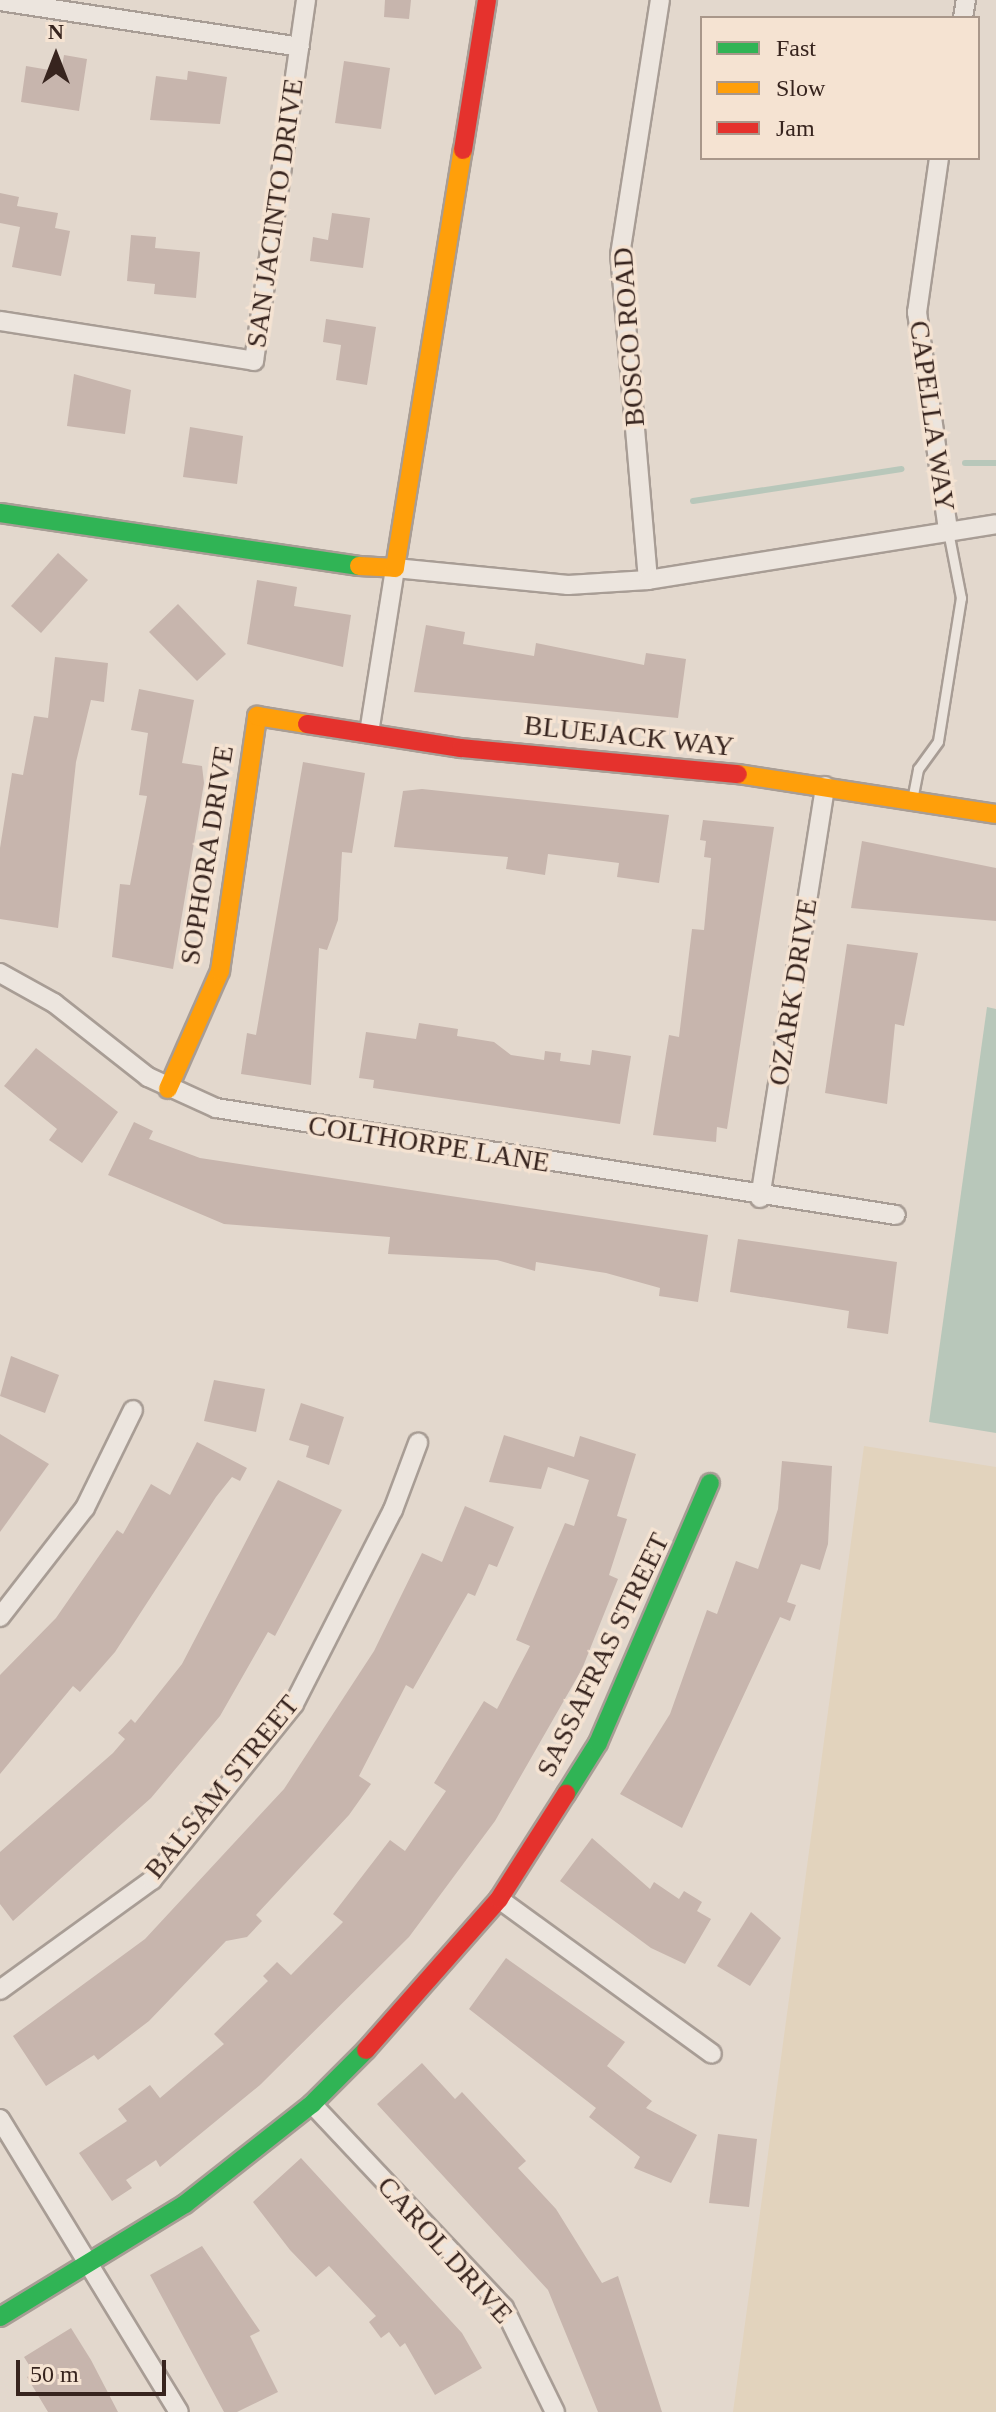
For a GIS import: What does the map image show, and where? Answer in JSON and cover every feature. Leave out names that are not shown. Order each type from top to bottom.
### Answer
[{"type":"street","name":"SAN JACINTO DRIVE","points":[[0,321],[254,361],[306,0]]},
{"type":"street","points":[[369,733],[487,0]]},
{"type":"street","name":"BOSCO ROAD","points":[[648,580],[620,255],[660,0]]},
{"type":"street","points":[[0,1],[299,47]]},
{"type":"street","name":"CAPELLA WAY","points":[[939,160],[917,312],[948,531]]},
{"type":"street","points":[[0,513],[325,564],[568,585],[648,580],[996,524]]},
{"type":"street","name":"BLUEJACK WAY","points":[[257,716],[369,733],[825,786],[996,814]]},
{"type":"street","name":"SOPHORA DRIVE","points":[[168,1089],[220,971],[257,716]]},
{"type":"street","name":"OZARK DRIVE","points":[[760,1198],[825,786]]},
{"type":"street","name":"COLTHORPE LANE","points":[[0,973],[54,1003],[168,1089],[290,1122],[760,1198],[896,1215]]},
{"type":"street","points":[[0,1617],[85,1508],[133,1410]]},
{"type":"street","name":"BALSAM STREET","points":[[0,1990],[152,1880],[294,1704],[393,1510],[418,1443]]},
{"type":"street","name":"SASSAFRAS STREET","points":[[0,2317],[86,2268],[185,2204],[312,2104],[394,2022],[499,1899],[598,1743],[710,1483]]},
{"type":"street","points":[[499,1899],[712,2054]]},
{"type":"street","name":"CAROL DRIVE","points":[[312,2104],[504,2308],[555,2412]]},
{"type":"street","points":[[0,2119],[86,2268],[179,2412]]},
{"type":"lane","points":[[912,800],[918,769],[938,741],[961,598],[948,531]]},
{"type":"shaded area","points":[[987,1007],[996,1009],[996,1433],[929,1422]]},
{"type":"shaded area","points":[[864,1446],[996,1467],[996,2412],[733,2412]]},
{"type":"building","points":[[385,0],[411,0],[409,19],[384,17]]},
{"type":"building","points":[[64,55],[87,59],[79,111],[21,102],[26,66],[61,72]]},
{"type":"building","points":[[344,61],[390,68],[381,129],[335,123]]},
{"type":"building","points":[[188,71],[227,77],[220,124],[150,120],[156,76],[187,80]]},
{"type":"building","points":[[0,193],[19,197],[17,206],[58,213],[55,228],[70,231],[61,276],[12,267],[20,227],[0,223]]},
{"type":"building","points":[[332,213],[370,218],[363,268],[310,261],[313,237],[328,240]]},
{"type":"building","points":[[131,235],[156,237],[155,248],[200,252],[196,298],[154,294],[155,284],[127,281]]},
{"type":"building","points":[[326,319],[376,327],[367,385],[336,380],[341,345],[323,342]]},
{"type":"building","points":[[74,374],[131,390],[125,434],[67,426]]},
{"type":"building","points":[[190,427],[243,436],[237,484],[183,477]]},
{"type":"building","points":[[58,553],[88,580],[41,633],[11,606]]},
{"type":"building","points":[[257,580],[297,587],[294,606],[351,615],[343,667],[247,644]]},
{"type":"building","points":[[178,604],[226,654],[197,681],[149,632]]},
{"type":"building","points":[[426,625],[465,632],[463,644],[534,656],[536,643],[644,665],[646,653],[686,659],[678,718],[414,692]]},
{"type":"building","points":[[55,657],[108,663],[104,702],[91,700],[76,762],[58,928],[0,919],[0,848],[12,773],[23,775],[34,716],[48,718]]},
{"type":"building","points":[[139,689],[194,700],[182,763],[202,766],[204,783],[173,969],[112,957],[120,884],[130,885],[147,796],[139,795],[148,733],[131,730]]},
{"type":"building","points":[[303,762],[365,773],[352,853],[342,852],[338,920],[327,950],[319,948],[311,1085],[241,1074],[247,1033],[256,1035]]},
{"type":"building","points":[[422,789],[669,815],[659,883],[617,877],[619,863],[548,854],[545,875],[506,869],[508,857],[394,847],[403,791]]},
{"type":"building","points":[[703,820],[774,827],[727,1129],[717,1127],[716,1142],[653,1135],[669,1035],[679,1037],[692,929],[704,930],[711,858],[704,857],[706,841],[700,840]]},
{"type":"building","points":[[862,841],[996,868],[996,921],[851,908]]},
{"type":"building","points":[[847,944],[918,953],[904,1026],[895,1024],[887,1104],[825,1093]]},
{"type":"building","points":[[419,1023],[458,1029],[457,1036],[494,1042],[511,1055],[544,1060],[545,1051],[561,1053],[560,1061],[590,1065],[592,1050],[631,1056],[620,1124],[373,1088],[374,1080],[359,1078],[366,1032],[416,1039]]},
{"type":"building","points":[[36,1048],[118,1112],[82,1163],[49,1140],[57,1129],[4,1086]]},
{"type":"building","points":[[134,1122],[153,1131],[149,1139],[200,1158],[708,1235],[698,1302],[659,1296],[660,1288],[606,1273],[536,1262],[535,1271],[497,1260],[388,1254],[390,1237],[224,1224],[108,1175]]},
{"type":"building","points":[[738,1239],[897,1262],[888,1334],[847,1328],[849,1311],[730,1292]]},
{"type":"building","points":[[11,1356],[59,1375],[45,1413],[0,1396]]},
{"type":"building","points":[[214,1380],[265,1389],[256,1432],[204,1421]]},
{"type":"building","points":[[301,1403],[344,1417],[329,1465],[306,1457],[309,1446],[289,1440]]},
{"type":"building","points":[[0,1434],[49,1464],[0,1532]]},
{"type":"building","points":[[504,1435],[574,1457],[580,1436],[636,1454],[617,1516],[627,1519],[609,1575],[618,1579],[582,1669],[495,1821],[409,1937],[260,2085],[160,2167],[156,2160],[126,2180],[132,2188],[112,2201],[79,2153],[127,2121],[118,2109],[150,2085],[160,2098],[224,2044],[214,2034],[268,1981],[263,1976],[277,1962],[291,1975],[343,1922],[333,1914],[390,1840],[405,1851],[446,1791],[434,1783],[484,1701],[497,1709],[530,1646],[516,1640],[565,1523],[574,1526],[589,1480],[548,1467],[541,1489],[489,1482]]},
{"type":"building","points":[[197,1442],[247,1468],[240,1481],[232,1477],[216,1497],[115,1652],[80,1692],[73,1686],[0,1774],[0,1675],[56,1618],[117,1530],[123,1534],[151,1484],[170,1495]]},
{"type":"building","points":[[782,1461],[832,1466],[828,1544],[820,1570],[801,1564],[787,1602],[796,1605],[790,1621],[780,1617],[682,1828],[620,1794],[670,1714],[707,1610],[717,1614],[736,1561],[758,1569],[778,1509]]},
{"type":"building","points":[[278,1480],[342,1510],[275,1636],[268,1632],[220,1716],[151,1798],[13,1921],[0,1904],[0,1852],[113,1753],[125,1739],[118,1733],[131,1719],[135,1723],[182,1664]]},
{"type":"building","points":[[465,1506],[514,1527],[497,1567],[489,1564],[475,1596],[468,1593],[413,1689],[406,1685],[359,1776],[371,1784],[349,1815],[256,1915],[262,1921],[247,1937],[226,1941],[149,2021],[98,2060],[94,2055],[46,2086],[13,2036],[145,1939],[284,1789],[374,1651],[422,1553],[442,1562]]},
{"type":"building","points":[[592,1838],[650,1889],[654,1882],[679,1899],[684,1891],[702,1902],[697,1911],[711,1919],[685,1964],[651,1948],[560,1881]]},
{"type":"building","points":[[751,1912],[781,1938],[750,1986],[717,1966]]},
{"type":"building","points":[[506,1958],[625,2042],[607,2066],[652,2101],[646,2108],[697,2135],[671,2183],[634,2168],[640,2157],[589,2117],[596,2108],[469,2009]]},
{"type":"building","points":[[422,2063],[455,2099],[462,2092],[526,2161],[518,2168],[556,2209],[602,2283],[618,2276],[662,2412],[598,2412],[548,2290],[377,2104]]},
{"type":"building","points":[[718,2134],[757,2139],[749,2207],[709,2203]]},
{"type":"building","points":[[301,2158],[462,2333],[482,2368],[435,2395],[405,2343],[400,2347],[389,2332],[381,2338],[369,2322],[376,2316],[329,2266],[316,2277],[290,2250],[253,2202]]},
{"type":"building","points":[[202,2246],[260,2331],[250,2336],[278,2392],[237,2412],[224,2412],[150,2275]]},
{"type":"building","points":[[71,2328],[118,2412],[48,2412],[27,2377],[34,2373],[24,2357]]},
{"type":"waterway","points":[[965,463],[996,463]]},
{"type":"waterway","points":[[693,501],[902,469]]},
{"type":"traffic: fast","points":[[0,513],[359,566]]},
{"type":"traffic: fast","points":[[566,1794],[598,1743],[710,1483]]},
{"type":"traffic: fast","points":[[0,2317],[185,2204],[312,2104],[366,2050]]},
{"type":"traffic: slow","points":[[359,566],[395,568],[463,150]]},
{"type":"traffic: slow","points":[[168,1089],[220,971],[257,716],[307,724]]},
{"type":"traffic: slow","points":[[738,774],[996,814]]},
{"type":"traffic: jam","points":[[463,150],[487,0]]},
{"type":"traffic: jam","points":[[307,724],[461,748],[738,774]]},
{"type":"traffic: jam","points":[[366,2050],[499,1899],[566,1794]]}]
